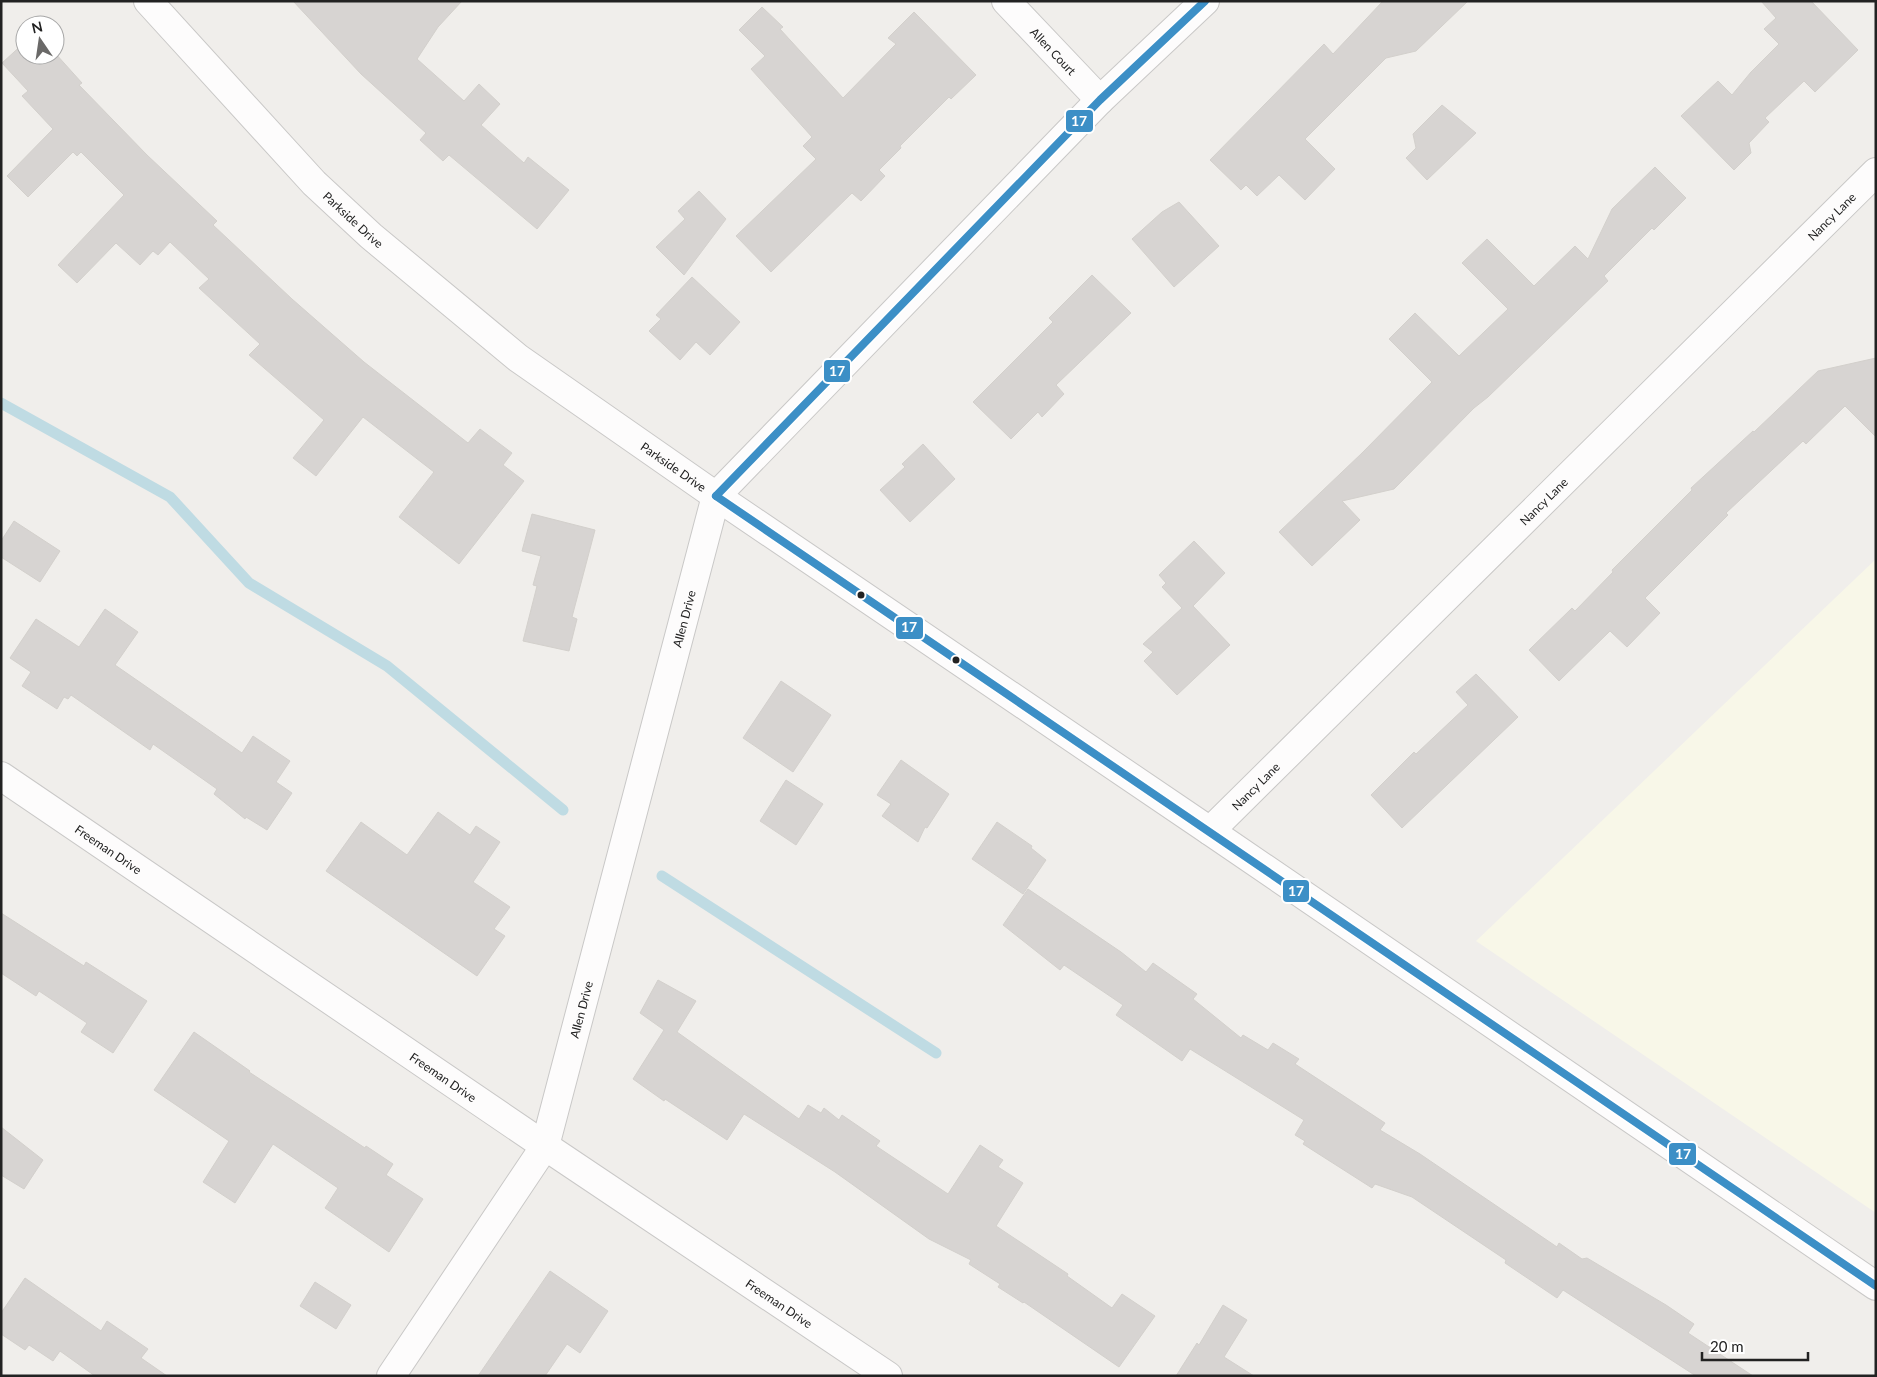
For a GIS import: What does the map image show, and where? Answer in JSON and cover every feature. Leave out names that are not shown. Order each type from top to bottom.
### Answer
[{"type":"street","name":"Parkside Drive","points":[[148,1],[314,183],[371,236],[518,358],[716,496],[1210,830],[1876,1286]]},
{"type":"street","name":"Allen Court","points":[[1006,1],[1100,100]]},
{"type":"street","name":"Allen Drive","points":[[391,1376],[545,1146],[716,496],[1100,100],[1205,1]]},
{"type":"street","name":"Nancy Lane","points":[[1210,830],[1876,172]]},
{"type":"street","name":"Freeman Drive","points":[[1,776],[545,1146],[888,1376]]},
{"type":"shaded area","points":[[1876,559],[1876,1213],[1476,941]]},
{"type":"building","points":[[293,1],[462,1],[438,27],[417,59],[464,101],[479,84],[500,104],[481,125],[524,163],[528,157],[569,190],[537,229],[449,155],[443,161],[420,140],[426,133],[361,74]]},
{"type":"building","points":[[1383,1],[1468,1],[1416,51],[1386,58],[1305,139],[1335,169],[1305,200],[1279,175],[1257,196],[1246,185],[1241,190],[1210,160],[1324,44],[1333,54]]},
{"type":"building","points":[[1761,1],[1811,1],[1858,50],[1815,92],[1804,81],[1765,118],[1769,122],[1749,143],[1751,153],[1734,170],[1681,116],[1718,81],[1732,95],[1751,72],[1779,44],[1764,29],[1776,18]]},
{"type":"building","points":[[762,7],[783,27],[780,29],[843,98],[896,44],[888,38],[914,12],[976,75],[951,99],[949,97],[900,146],[901,148],[879,170],[885,176],[861,201],[852,193],[771,272],[736,236],[816,159],[803,146],[812,137],[751,69],[765,56],[739,30]]},
{"type":"building","points":[[15,51],[15,65],[65,64],[82,83],[79,85],[147,155],[217,221],[213,225],[292,299],[364,362],[468,443],[480,429],[512,453],[503,465],[524,481],[459,564],[399,517],[434,472],[363,417],[316,476],[293,458],[324,420],[249,355],[260,344],[199,288],[209,279],[170,242],[158,255],[153,251],[140,265],[116,243],[77,283],[58,265],[124,195],[81,152],[77,156],[73,152],[28,197],[7,176],[53,129],[22,96],[28,91],[2,63]]},
{"type":"building","points":[[1442,105],[1476,133],[1427,180],[1406,158],[1416,148],[1413,134]]},
{"type":"building","points":[[1655,167],[1686,198],[1654,230],[1652,228],[1604,276],[1608,281],[1488,397],[1474,408],[1394,489],[1342,501],[1360,520],[1312,566],[1279,532],[1362,453],[1432,382],[1389,339],[1415,313],[1459,356],[1508,309],[1462,263],[1487,239],[1534,286],[1575,246],[1588,259],[1612,209]]},
{"type":"building","points":[[699,191],[726,219],[684,275],[656,247],[685,219],[678,211]]},
{"type":"building","points":[[1179,202],[1219,246],[1174,287],[1132,239],[1162,212]]},
{"type":"building","points":[[1092,275],[1131,313],[1056,385],[1064,394],[1042,417],[1038,412],[1011,439],[973,402],[1053,322],[1049,318]]},
{"type":"building","points":[[692,277],[740,322],[710,355],[696,342],[680,360],[649,331],[661,319],[656,315]]},
{"type":"building","points":[[1876,358],[1876,437],[1845,406],[1806,444],[1803,441],[1726,513],[1728,515],[1645,598],[1660,613],[1627,647],[1610,631],[1559,681],[1529,650],[1572,608],[1575,611],[1613,572],[1612,570],[1692,490],[1691,488],[1818,371]]},
{"type":"building","points":[[923,444],[955,479],[910,522],[880,490],[905,467],[902,464]]},
{"type":"building","points":[[532,514],[595,530],[572,617],[577,619],[569,651],[523,641],[537,586],[533,585],[541,556],[522,551]]},
{"type":"building","points":[[14,521],[60,551],[40,582],[1,557],[1,541]]},
{"type":"building","points":[[1194,541],[1225,573],[1193,606],[1230,645],[1177,695],[1144,661],[1153,652],[1143,644],[1182,608],[1162,587],[1166,583],[1159,575]]},
{"type":"building","points":[[105,609],[138,632],[115,665],[242,753],[253,736],[290,761],[276,782],[292,793],[267,830],[246,817],[245,819],[214,794],[217,789],[153,744],[150,750],[71,695],[68,699],[64,697],[57,709],[22,686],[31,672],[10,658],[36,619],[79,647]]},
{"type":"building","points":[[1476,674],[1518,717],[1402,828],[1371,795],[1414,752],[1416,754],[1468,705],[1456,692]]},
{"type":"building","points":[[781,681],[831,715],[793,772],[743,738]]},
{"type":"building","points":[[901,760],[949,794],[927,828],[925,827],[918,842],[882,816],[891,804],[877,795]]},
{"type":"building","points":[[786,780],[823,804],[796,845],[760,821]]},
{"type":"building","points":[[438,812],[470,835],[476,826],[500,842],[473,882],[510,907],[494,929],[505,936],[477,976],[326,871],[361,822],[407,855]]},
{"type":"building","points":[[997,822],[1032,846],[1031,848],[1046,860],[1023,894],[972,859]]},
{"type":"building","points":[[1028,889],[1121,952],[1146,972],[1153,963],[1197,994],[1193,999],[1241,1038],[1243,1035],[1268,1050],[1273,1043],[1299,1059],[1295,1064],[1385,1123],[1380,1130],[1420,1154],[1557,1247],[1559,1243],[1582,1259],[1587,1258],[1666,1305],[1694,1324],[1688,1333],[1753,1376],[1696,1376],[1563,1290],[1557,1298],[1505,1263],[1506,1260],[1412,1197],[1375,1184],[1372,1188],[1303,1144],[1305,1141],[1295,1135],[1304,1120],[1190,1049],[1182,1061],[1116,1015],[1123,1005],[1064,965],[1060,970],[1003,925]]},
{"type":"building","points":[[1,913],[84,966],[86,962],[147,1001],[113,1053],[81,1032],[87,1023],[39,991],[36,996],[1,973]]},
{"type":"building","points":[[658,980],[696,1001],[677,1032],[799,1119],[808,1105],[821,1113],[824,1108],[839,1120],[842,1115],[880,1141],[876,1146],[948,1194],[980,1145],[1003,1160],[998,1167],[1023,1183],[996,1226],[1068,1274],[1067,1276],[1112,1308],[1122,1294],[1155,1316],[1119,1367],[1024,1302],[998,1287],[1000,1284],[969,1264],[971,1260],[929,1239],[835,1172],[744,1114],[727,1140],[665,1099],[664,1101],[633,1079],[664,1030],[640,1013]]},
{"type":"building","points":[[194,1032],[249,1072],[365,1148],[366,1146],[393,1164],[386,1175],[423,1199],[389,1252],[325,1208],[338,1188],[273,1144],[235,1203],[203,1182],[229,1141],[154,1090]]},
{"type":"building","points":[[1,1127],[43,1160],[24,1189],[1,1175]]},
{"type":"building","points":[[550,1271],[608,1311],[580,1353],[567,1344],[545,1376],[478,1376]]},
{"type":"building","points":[[25,1278],[101,1331],[107,1321],[148,1349],[141,1358],[167,1376],[95,1376],[60,1351],[53,1361],[29,1345],[25,1350],[1,1334],[1,1313]]},
{"type":"building","points":[[315,1282],[351,1305],[336,1329],[300,1306]]},
{"type":"building","points":[[1223,1305],[1247,1320],[1224,1357],[1254,1376],[1176,1376],[1197,1343],[1199,1345]]},
{"type":"waterway","points":[[1,403],[170,497],[249,583],[387,666],[563,810]]},
{"type":"waterway","points":[[662,876],[936,1053]]},
{"type":"transit line","name":"17","points":[[716,496],[1100,100],[1205,1]]},
{"type":"transit line","name":"17","points":[[716,496],[1876,1286]]}]
